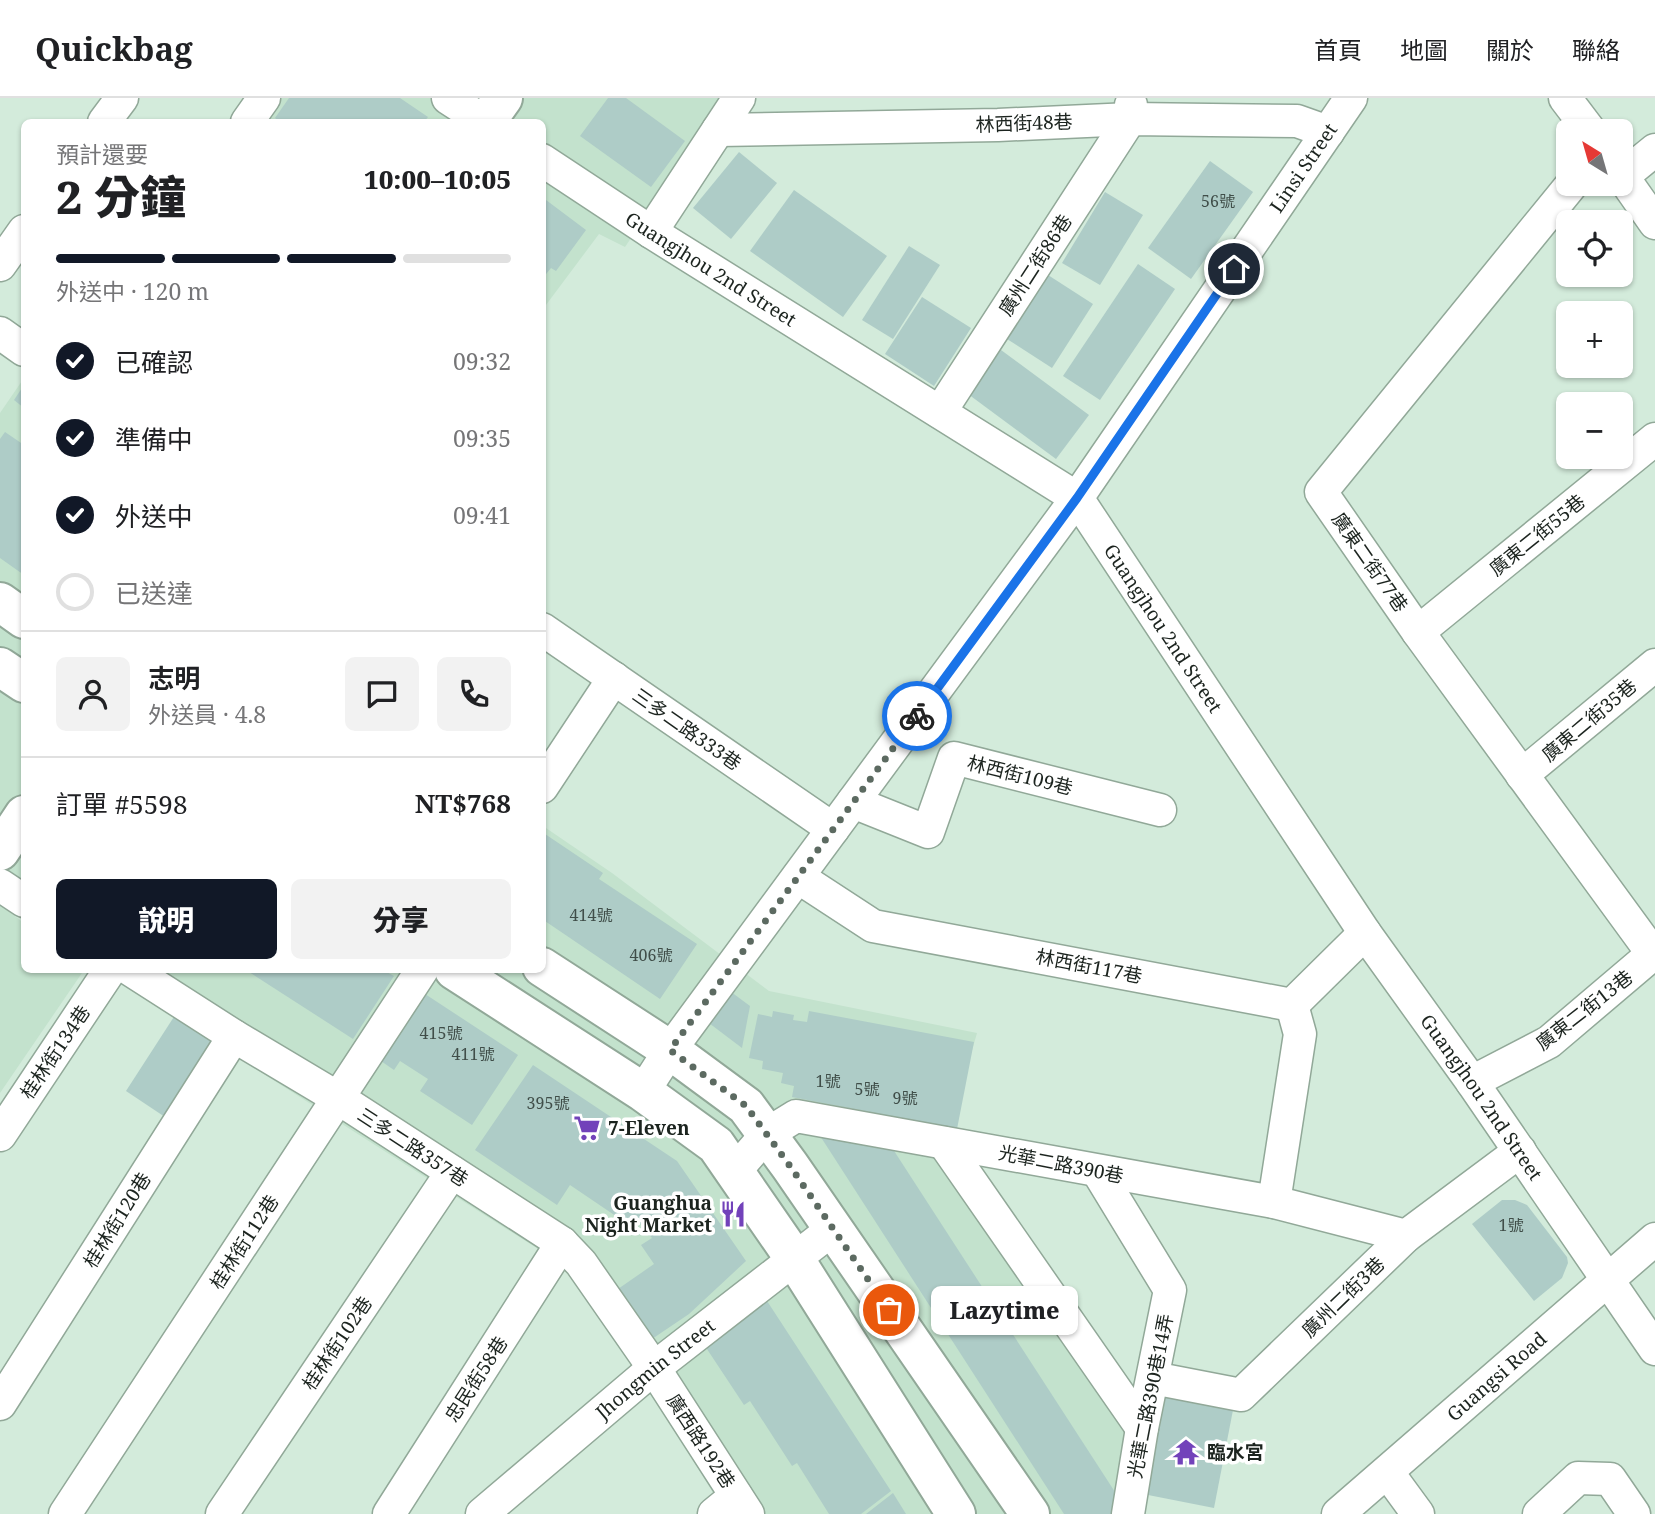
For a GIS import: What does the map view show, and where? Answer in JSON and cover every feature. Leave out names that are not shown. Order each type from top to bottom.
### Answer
[{"type":"street","points":[[106,119],[121,98]]},
{"type":"street","points":[[249,119],[264,98]]},
{"type":"street","points":[[448,98],[481,119]]},
{"type":"street","points":[[488,119],[503,98]]},
{"type":"street","points":[[651,232],[739,98]]},
{"type":"street","name":"Linsi Street","points":[[643,1092],[670,1050],[1077,498],[1351,98]]},
{"type":"street","points":[[1564,98],[1589,119]]},
{"type":"street","name":"林西街48巷","points":[[718,130],[999,112],[1131,108],[1298,110],[1328,132]]},
{"type":"street","name":"廣州二街86巷","points":[[940,412],[1131,108]]},
{"type":"street","points":[[1633,166],[1655,150]]},
{"type":"street","name":"Guangjhou 2nd Street","points":[[546,163],[651,232],[1077,498],[1365,933],[1472,1082],[1655,1349]]},
{"type":"street","points":[[1633,190],[1655,223]]},
{"type":"street","name":"廣東二街77巷","points":[[1562,196],[1321,492],[1418,632],[1654,953]]},
{"type":"street","points":[[0,265],[21,235]]},
{"type":"street","points":[[0,333],[21,348]]},
{"type":"street","name":"廣東二街55巷","points":[[1418,632],[1655,439]]},
{"type":"street","points":[[0,603],[21,617]]},
{"type":"street","name":"三多二路333巷","points":[[546,632],[833,829]]},
{"type":"street","name":"廣東二街35巷","points":[[1522,775],[1655,664]]},
{"type":"street","points":[[0,667],[21,681]]},
{"type":"street","points":[[546,781],[614,678]]},
{"type":"street","name":"林西街109巷","points":[[853,802],[929,832],[954,758],[1160,810]]},
{"type":"street","points":[[0,851],[21,820]]},
{"type":"street","name":"林西街117巷","points":[[798,877],[873,926],[1292,1005]]},
{"type":"street","points":[[0,885],[21,899]]},
{"type":"street","points":[[1274,1202],[1300,1034],[1292,1005],[1365,933]]},
{"type":"street","name":"廣東二街13巷","points":[[1472,1082],[1549,1042],[1654,953]]},
{"type":"street","points":[[546,970],[670,1050],[746,1106],[1030,1514]]},
{"type":"street","name":"桂林街134巷","points":[[0,1135],[108,973]]},
{"type":"street","name":"三多二路357巷","points":[[136,973],[338,1098],[562,1243],[581,1263],[654,1368]]},
{"type":"street","name":"桂林街112巷","points":[[65,1514],[420,973]]},
{"type":"street","points":[[459,973],[643,1092],[716,1145],[793,1258],[956,1514]]},
{"type":"street","name":"桂林街120巷","points":[[0,1404],[234,1036]]},
{"type":"street","name":"光華二路390巷","points":[[735,1171],[767,1134],[796,1116],[1274,1202],[1406,1236]]},
{"type":"street","points":[[944,1143],[1142,1428]]},
{"type":"street","name":"廣州二街3巷","points":[[1153,1378],[1241,1395],[1406,1236],[1520,1151]]},
{"type":"street","name":"桂林街102巷","points":[[222,1514],[452,1172]]},
{"type":"street","name":"光華二路390巷14弄","points":[[1098,1172],[1170,1290],[1128,1514]]},
{"type":"street","name":"Jhongmin Street","points":[[482,1514],[654,1368],[833,1229]]},
{"type":"street","name":"Guangsi Road","points":[[1338,1514],[1655,1239]]},
{"type":"street","name":"忠民街58巷","points":[[389,1514],[562,1243]]},
{"type":"street","name":"廣西路192巷","points":[[654,1368],[733,1508]]},
{"type":"street","points":[[1388,1473],[1418,1514]]},
{"type":"street","points":[[1539,1514],[1578,1478],[1610,1479],[1634,1514]]},
{"type":"shaded area","points":[[276,98],[725,98],[625,247],[599,234],[546,305],[546,119],[261,119]]},
{"type":"shaded area","points":[[21,382],[21,918],[8,911],[21,921],[21,973],[82,973],[0,1093],[0,413]]},
{"type":"shaded area","name":"Guanghua Night Market","points":[[546,828],[612,873],[769,991],[977,1033],[942,1155],[1137,1431],[1124,1514],[726,1514],[622,1344],[574,1272],[106,973],[546,973]]},
{"type":"building","points":[[289,98],[400,98],[428,117],[426,119],[275,118]]},
{"type":"building","points":[[608,98],[626,98],[685,141],[651,187],[580,136]]},
{"type":"building","points":[[739,152],[777,183],[731,239],[693,208]]},
{"type":"building","points":[[1210,161],[1253,192],[1191,279],[1148,248]]},
{"type":"building","points":[[794,190],[887,256],[843,317],[750,251]]},
{"type":"building","points":[[1105,192],[1143,215],[1100,285],[1062,263]]},
{"type":"building","points":[[546,200],[586,230],[556,271],[551,268],[546,274]]},
{"type":"building","points":[[909,246],[940,265],[893,339],[862,320]]},
{"type":"building","points":[[1138,264],[1175,289],[1100,400],[1063,376]]},
{"type":"building","points":[[1048,275],[1093,304],[1052,368],[1007,339]]},
{"type":"building","points":[[922,297],[971,328],[934,386],[885,354]]},
{"type":"building","points":[[1001,350],[1089,415],[1056,459],[968,394]]},
{"type":"building","points":[[21,390],[21,406],[14,400]]},
{"type":"building","points":[[5,432],[21,443],[21,573],[0,558],[0,439]]},
{"type":"building","points":[[546,835],[603,873],[599,879],[697,944],[660,999],[546,922]]},
{"type":"building","points":[[251,973],[388,973],[394,976],[353,1039]]},
{"type":"building","points":[[723,986],[750,1006],[742,1048],[701,1017]]},
{"type":"building","points":[[422,992],[518,1055],[472,1125],[420,1091],[428,1079],[400,1061],[394,1070],[378,1059]]},
{"type":"building","points":[[179,1009],[209,1028],[214,1049],[168,1119],[126,1091]]},
{"type":"building","points":[[773,1011],[794,1015],[793,1020],[807,1022],[809,1011],[974,1042],[957,1129],[792,1097],[794,1086],[781,1083],[783,1073],[762,1069],[763,1061],[749,1058],[758,1014],[772,1017]]},
{"type":"building","points":[[533,1065],[677,1161],[746,1261],[689,1314],[652,1339],[618,1289],[654,1264],[641,1245],[652,1238],[637,1220],[632,1227],[570,1185],[557,1205],[475,1150]]},
{"type":"building","points":[[815,1128],[887,1140],[1126,1509],[1124,1514],[1064,1514]]},
{"type":"building","points":[[1502,1200],[1515,1200],[1527,1205],[1567,1257],[1568,1263],[1562,1278],[1534,1301],[1472,1224]]},
{"type":"building","points":[[758,1287],[891,1491],[861,1514],[829,1514],[797,1463],[792,1466],[750,1401],[744,1405],[699,1337]]},
{"type":"building","name":"臨水宮","points":[[1157,1395],[1233,1410],[1214,1508],[1138,1493]]},
{"type":"building","points":[[893,1493],[906,1514],[866,1514]]},
{"type":"way so far","points":[[889,1310],[746,1106],[670,1050],[917,716]]},
{"type":"place","name":"7-Eleven","points":[[587,1128]]},
{"type":"place","name":"Guanghua Night Market","points":[[733,1214]]},
{"type":"place","name":"Lazytime","points":[[889,1310]]},
{"type":"place","name":"臨水宮","points":[[1186,1452]]},
{"type":"route","points":[[917,716],[1077,498],[1234,269]]}]
